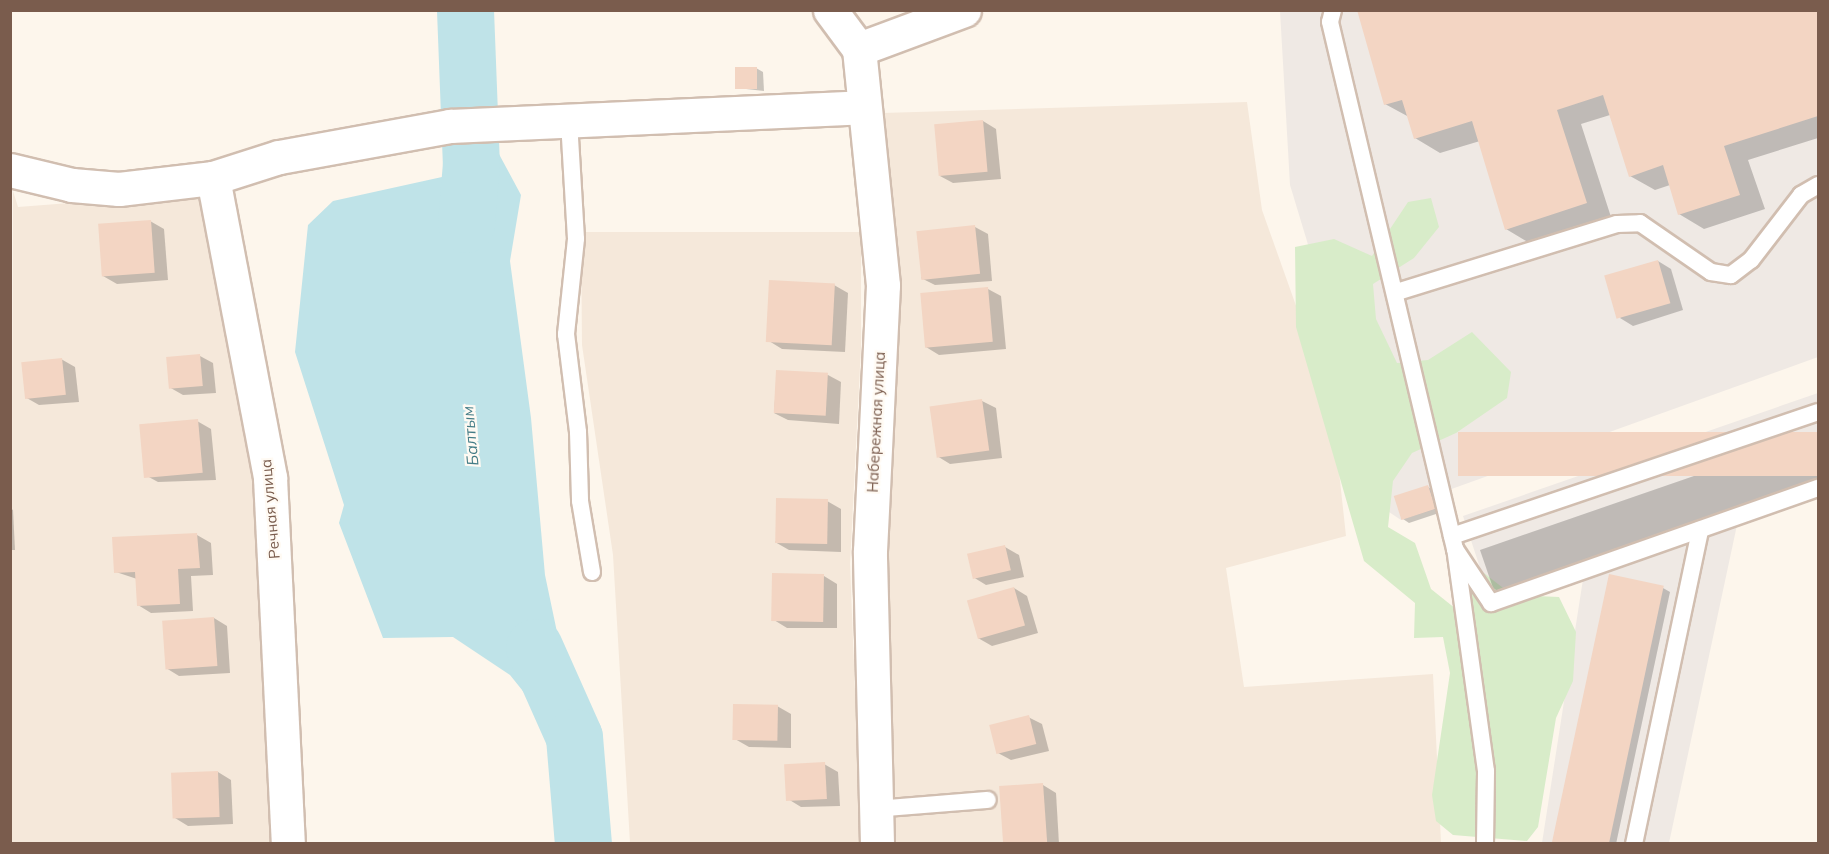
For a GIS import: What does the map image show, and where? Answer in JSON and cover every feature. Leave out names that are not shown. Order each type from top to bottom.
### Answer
[{"type":"street","points":[[830,10],[859,49],[964,10]]},
{"type":"street","name":"Набережная улица","points":[[859,49],[863,107],[883,285],[870,551],[877,843]]},
{"type":"street","points":[[10,170],[72,185],[118,189],[213,178],[279,158],[450,126],[863,107]]},
{"type":"street","name":"Речная улица","points":[[213,178],[270,478],[288,843]]},
{"type":"lane","points":[[1334,10],[1330,22],[1397,292],[1453,542],[1486,771],[1485,843]]},
{"type":"lane","points":[[569,121],[576,239],[566,334],[578,432],[580,501],[592,572]]},
{"type":"lane","points":[[1397,292],[1628,223],[1640,223],[1711,272],[1731,274],[1751,260],[1801,195],[1818,184]]},
{"type":"lane","points":[[1453,542],[1818,412]]},
{"type":"lane","points":[[1453,542],[1491,603],[1818,488]]},
{"type":"lane","points":[[1634,843],[1700,530]]},
{"type":"lane","points":[[875,809],[988,800]]},
{"type":"shaded area","points":[[1280,11],[1818,11],[1818,357],[1432,496],[1436,509],[1401,520],[1389,512],[1290,185]]},
{"type":"shaded area","points":[[1247,102],[1262,210],[1332,407],[1346,536],[1226,568],[1244,687],[1433,674],[1441,843],[891,843],[884,596],[893,258],[882,113]]},
{"type":"shaded area","points":[[13,191],[18,207],[199,193],[243,404],[261,529],[273,843],[11,844]]},
{"type":"shaded area","points":[[581,232],[861,232],[861,347],[850,564],[861,843],[630,843],[613,555],[582,345]]},
{"type":"shaded area","points":[[1818,393],[1818,497],[1737,525],[1669,843],[1542,843],[1586,560],[1489,595],[1463,516]]},
{"type":"green space","points":[[1431,198],[1439,227],[1414,258],[1373,284],[1376,319],[1397,363],[1428,360],[1472,332],[1511,372],[1507,398],[1456,433],[1412,453],[1393,481],[1388,527],[1415,543],[1431,589],[1456,609],[1484,573],[1512,595],[1559,597],[1576,632],[1573,681],[1556,718],[1538,827],[1527,841],[1453,835],[1436,821],[1432,795],[1450,673],[1443,637],[1414,638],[1415,603],[1364,561],[1296,327],[1295,247],[1334,239],[1372,256],[1408,202]]},
{"type":"water","points":[[493,143],[521,195],[510,261],[531,418],[545,575],[574,713],[551,726],[510,675],[453,637],[383,638],[339,523],[344,505],[295,352],[308,225],[333,201],[442,177],[464,148]]},
{"type":"building","points":[[1357,10],[1818,10],[1818,116],[1724,146],[1740,195],[1678,215],[1663,165],[1629,177],[1603,95],[1557,110],[1587,203],[1505,230],[1472,121],[1414,139],[1402,100],[1384,105]]},
{"type":"building","points":[[735,67],[757,67],[757,89],[735,89]]},
{"type":"building","points":[[983,120],[988,172],[939,176],[934,124]]},
{"type":"building","points":[[151,220],[155,273],[102,277],[98,224]]},
{"type":"building","points":[[975,225],[980,274],[921,280],[916,231]]},
{"type":"building","points":[[1658,260],[1670,303],[1617,319],[1604,275]]},
{"type":"building","points":[[769,280],[835,283],[832,345],[766,342]]},
{"type":"building","points":[[988,287],[993,342],[925,348],[920,293]]},
{"type":"building","points":[[200,354],[203,386],[169,389],[166,357]]},
{"type":"building","points":[[62,358],[66,395],[25,399],[21,362]]},
{"type":"building","points":[[776,370],[828,373],[826,416],[774,413]]},
{"type":"building","points":[[982,399],[989,450],[937,458],[930,406]]},
{"type":"building","points":[[198,419],[203,473],[144,478],[139,424]]},
{"type":"building","points":[[1458,432],[1818,432],[1818,476],[1458,476]]},
{"type":"building","points":[[1428,485],[1436,509],[1401,520],[1394,496]]},
{"type":"building","points":[[776,498],[828,499],[827,544],[775,543]]},
{"type":"building","points":[[197,533],[200,568],[178,569],[180,604],[137,606],[135,572],[114,573],[112,537]]},
{"type":"building","points":[[1005,545],[1011,570],[973,579],[967,554]]},
{"type":"building","points":[[772,573],[824,574],[823,622],[771,621]]},
{"type":"building","points":[[1609,574],[1664,586],[1609,844],[1552,844]]},
{"type":"building","points":[[1014,587],[1025,625],[978,639],[967,601]]},
{"type":"building","points":[[214,617],[217,666],[166,670],[162,621]]},
{"type":"building","points":[[733,704],[778,705],[777,741],[732,740]]},
{"type":"building","points":[[1029,715],[1036,744],[996,754],[989,725]]},
{"type":"building","points":[[825,762],[827,799],[786,801],[784,764]]},
{"type":"building","points":[[218,771],[220,817],[173,819],[171,773]]},
{"type":"building","points":[[1043,783],[1047,844],[1003,844],[999,786]]},
{"type":"waterway","name":"Балтым","points":[[465,10],[471,163],[466,224]]},
{"type":"waterway","name":"Балтым","points":[[534,647],[574,737],[583,844]]}]
